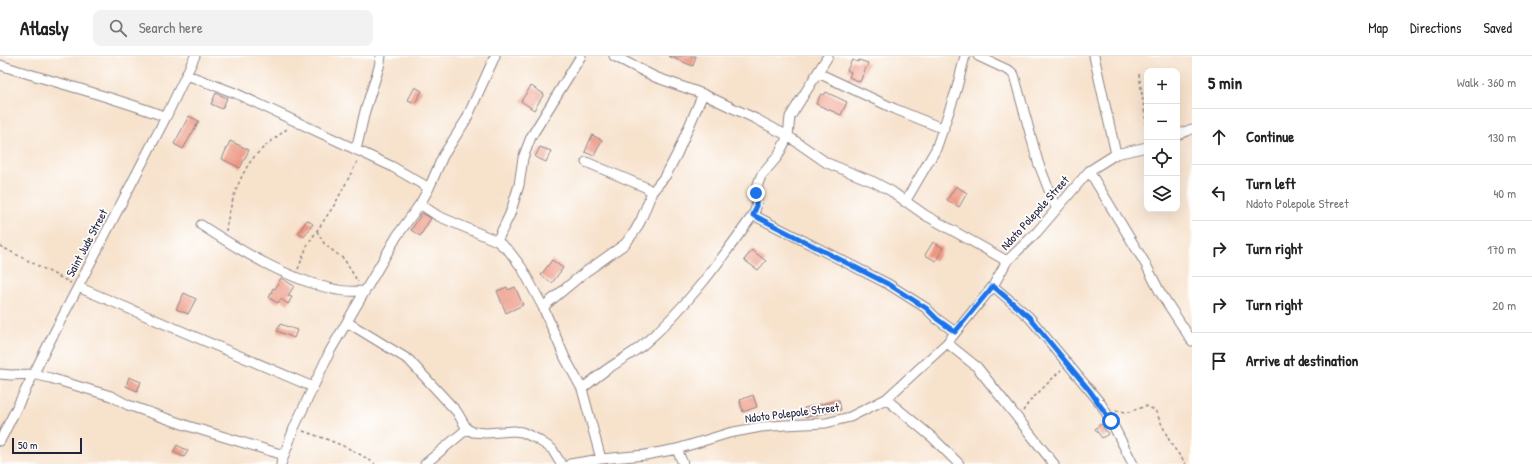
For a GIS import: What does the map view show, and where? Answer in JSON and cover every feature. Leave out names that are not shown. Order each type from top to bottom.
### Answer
[{"type":"street","name":"Saint Jude Street","points":[[0,441],[33,374],[166,118],[195,56]]},
{"type":"street","points":[[359,151],[365,111],[381,56]]},
{"type":"street","points":[[281,464],[294,428],[330,351],[397,236],[420,204],[429,188],[443,156],[466,120],[495,56]]},
{"type":"street","points":[[498,241],[515,199],[519,185],[523,158],[531,138],[581,56]]},
{"type":"street","points":[[614,56],[655,77],[729,105],[788,136],[827,163],[874,182],[891,191],[925,215],[1007,261]]},
{"type":"street","points":[[582,389],[606,370],[631,355],[662,327],[700,286],[721,260],[753,215],[756,208],[758,184],[765,172],[778,156],[788,136],[790,117],[828,56]]},
{"type":"street","points":[[905,202],[936,150],[944,129],[965,56]]},
{"type":"street","points":[[978,56],[1010,71],[1014,75],[1038,162],[1056,208]]},
{"type":"street","points":[[1094,56],[1116,154]]},
{"type":"street","points":[[0,65],[80,90],[133,104],[166,118]]},
{"type":"street","points":[[818,73],[895,109],[944,129]]},
{"type":"street","points":[[187,75],[235,93],[391,166],[429,188]]},
{"type":"street","points":[[543,307],[584,273],[625,244],[635,231],[642,220],[652,192],[666,175],[677,154],[703,94]]},
{"type":"street","points":[[1180,134],[1192,129]]},
{"type":"street","name":"Ndoto Polepole Street","points":[[570,464],[601,459],[644,455],[678,448],[737,431],[785,424],[832,422],[850,417],[886,399],[947,343],[993,286],[1007,261],[1037,232],[1089,171],[1116,154],[1144,148]]},
{"type":"street","points":[[586,162],[645,187],[652,192]]},
{"type":"street","points":[[1089,171],[1146,263],[1160,292],[1192,341]]},
{"type":"street","points":[[420,204],[438,216],[498,241],[509,250],[522,268],[543,307],[565,358],[582,389],[601,459]]},
{"type":"street","points":[[753,215],[888,284],[926,308],[937,319],[955,332]]},
{"type":"street","points":[[201,225],[251,256],[295,276],[320,286],[340,291],[364,291]]},
{"type":"street","points":[[993,286],[1029,317],[1101,404],[1134,464]]},
{"type":"street","points":[[78,287],[313,387]]},
{"type":"street","points":[[347,322],[409,360],[457,412],[467,429],[472,432],[486,433],[514,431],[522,432],[537,438],[552,449],[561,464]]},
{"type":"street","points":[[947,343],[977,367],[1054,464]]},
{"type":"street","points":[[0,374],[33,374],[111,396],[128,405],[188,426],[284,454]]},
{"type":"street","points":[[886,399],[933,438],[954,463]]},
{"type":"street","points":[[425,464],[467,429]]},
{"type":"street","points":[[678,448],[684,464]]},
{"type":"path","points":[[1138,74],[1144,110]]},
{"type":"path","points":[[225,240],[232,198],[247,167],[254,157],[295,122]]},
{"type":"path","points":[[295,276],[308,244],[336,204],[359,151]]},
{"type":"path","points":[[317,231],[325,245],[344,259],[364,291]]},
{"type":"path","points":[[0,246],[78,287]]},
{"type":"path","points":[[1018,417],[1029,402],[1067,364]]},
{"type":"path","points":[[1101,404],[1113,410],[1129,412],[1146,406],[1155,410],[1171,444],[1186,464]]},
{"type":"path","points":[[294,428],[348,447],[362,454],[376,464]]},
{"type":"building","points":[[668,56],[696,56],[693,66]]},
{"type":"building","points":[[852,60],[858,62],[859,60],[868,63],[860,82],[849,77],[851,72],[847,70]]},
{"type":"building","points":[[531,86],[544,94],[534,110],[521,101]]},
{"type":"building","points":[[415,87],[422,91],[415,103],[408,100]]},
{"type":"building","points":[[826,92],[847,102],[841,115],[816,104],[821,94],[824,95]]},
{"type":"building","points":[[216,93],[227,98],[222,109],[211,104]]},
{"type":"building","points":[[189,116],[199,121],[183,149],[174,144]]},
{"type":"building","points":[[592,135],[602,140],[594,156],[585,152]]},
{"type":"building","points":[[230,141],[249,150],[240,168],[222,159]]},
{"type":"building","points":[[540,147],[551,151],[546,162],[535,157]]},
{"type":"building","points":[[956,186],[967,193],[959,207],[947,200]]},
{"type":"building","points":[[422,213],[431,218],[420,236],[411,230]]},
{"type":"building","points":[[307,220],[313,224],[304,237],[298,233]]},
{"type":"building","points":[[933,242],[943,248],[936,261],[925,255]]},
{"type":"building","points":[[752,250],[766,261],[758,270],[744,260]]},
{"type":"building","points":[[552,260],[563,268],[552,283],[541,275]]},
{"type":"building","points":[[281,278],[294,286],[288,296],[292,297],[288,304],[281,299],[278,303],[269,298],[273,288],[275,289]]},
{"type":"building","points":[[507,287],[508,290],[515,287],[523,305],[506,313],[497,291]]},
{"type":"building","points":[[184,293],[196,299],[188,314],[176,309]]},
{"type":"building","points":[[280,324],[297,330],[294,338],[277,331]]},
{"type":"building","points":[[129,377],[141,382],[137,391],[126,386]]},
{"type":"building","points":[[753,395],[757,407],[743,412],[740,400]]},
{"type":"building","points":[[839,400],[841,410],[806,417],[804,408]]},
{"type":"building","points":[[1101,424],[1108,434],[1102,438],[1095,429]]},
{"type":"building","points":[[177,445],[188,451],[184,457],[173,452]]},
{"type":"route","points":[[756,193],[756,208],[753,215],[888,284],[926,308],[937,319],[955,332],[993,286],[1029,317],[1101,404],[1111,421]]}]
